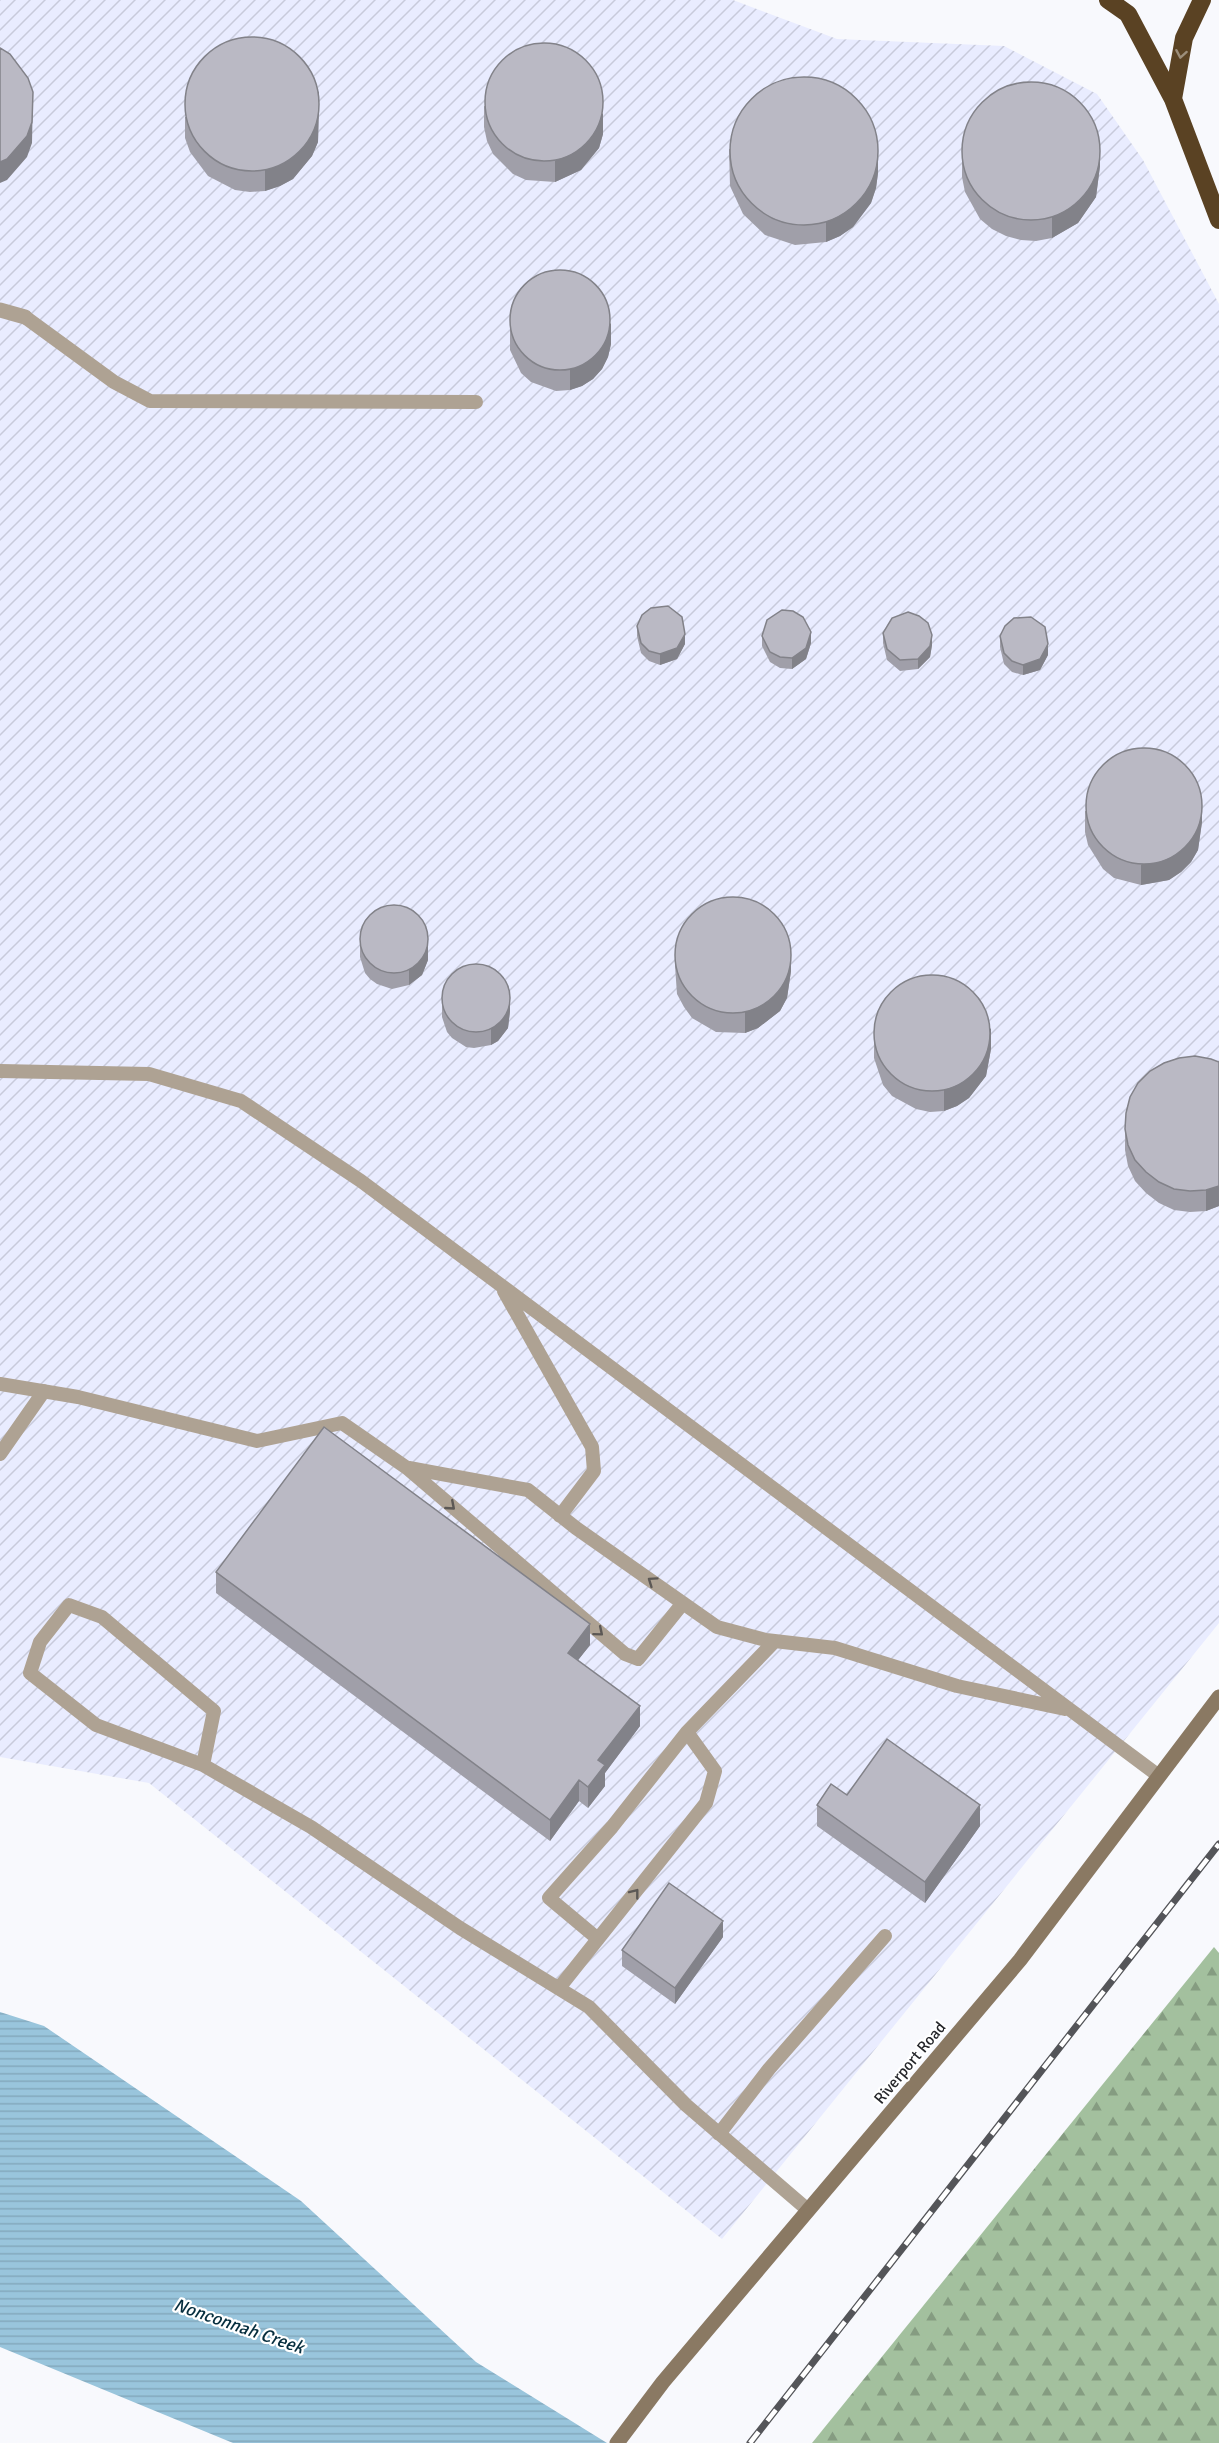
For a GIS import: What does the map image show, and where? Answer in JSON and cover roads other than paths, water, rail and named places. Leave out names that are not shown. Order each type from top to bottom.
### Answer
[{"type":"highway","points":[[1108,0],[1128,14],[1173,99],[1219,220]]},
{"type":"highway","points":[[1173,99],[1184,38],[1202,0]]},
{"type":"main road","name":"Riverport Road","points":[[617,2443],[663,2382],[1020,1960],[1219,1697]]},
{"type":"street","points":[[0,310],[26,317]]},
{"type":"lane","points":[[26,317],[114,382],[150,401],[476,402]]},
{"type":"lane","points":[[0,1071],[149,1074],[241,1101],[361,1181],[1159,1776]]},
{"type":"lane","points":[[501,1286],[592,1448],[594,1471],[560,1516]]},
{"type":"lane","points":[[0,1384],[78,1397],[257,1441],[342,1423],[407,1468],[625,1654],[638,1659],[683,1603]]},
{"type":"lane","points":[[0,1455],[44,1392]]},
{"type":"lane","points":[[407,1468],[528,1490],[560,1516],[717,1627],[775,1641],[835,1648],[957,1686],[1070,1710]]},
{"type":"lane","points":[[203,1766],[214,1711],[102,1617],[69,1605],[40,1642],[30,1673],[96,1725],[203,1766],[311,1827],[460,1928],[589,2007],[686,2105],[808,2210]]},
{"type":"lane","points":[[598,1939],[549,1898],[612,1827],[687,1732],[775,1641]]},
{"type":"lane","points":[[559,1988],[705,1803],[715,1771],[687,1732]]},
{"type":"lane","points":[[719,2134],[769,2069],[885,1936]]},
{"type":"water","name":"Nonconnah Creek","points":[[0,2012],[44,2026],[301,2201],[476,2362],[607,2443],[233,2443],[0,2347]]},
{"type":"railway","points":[[750,2443],[1219,1844]]}]
